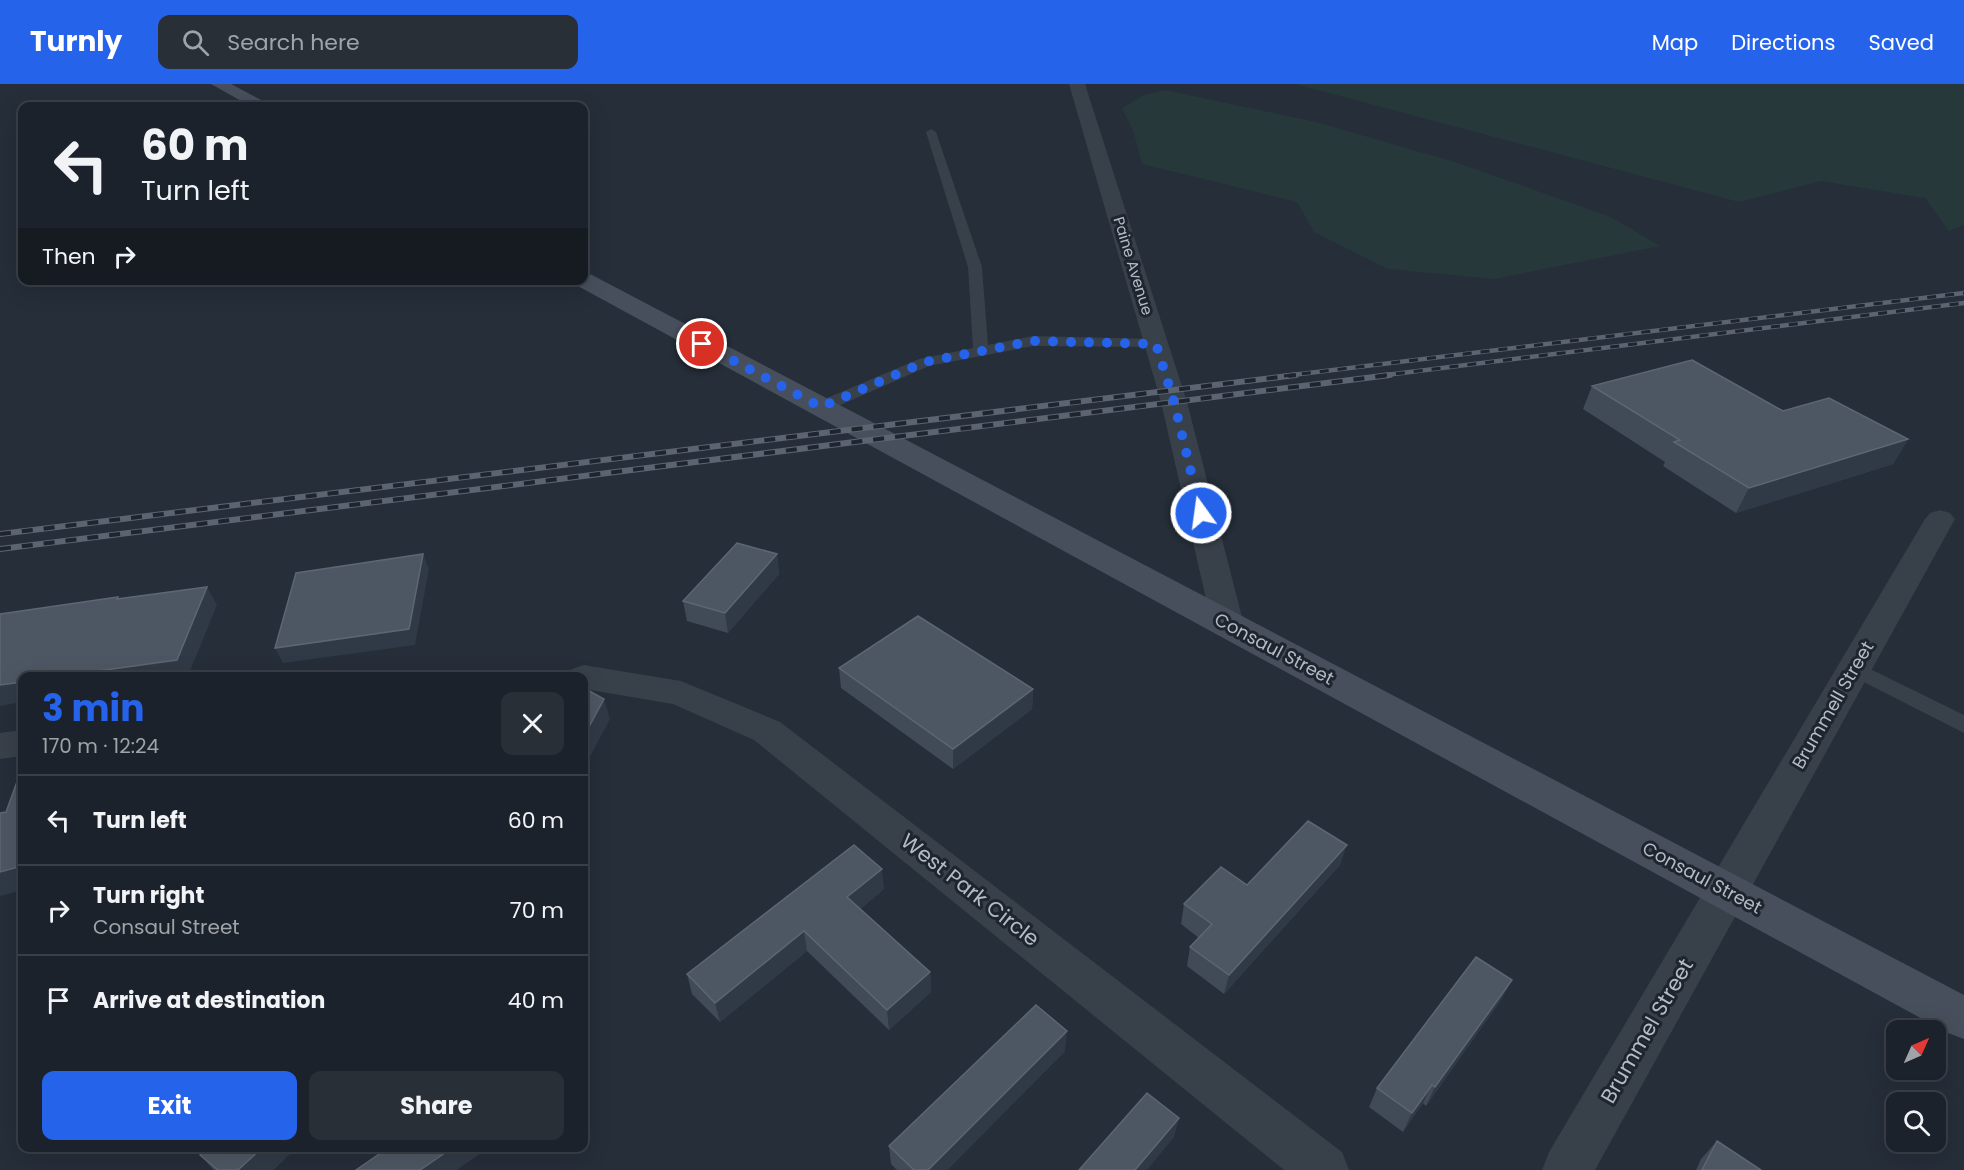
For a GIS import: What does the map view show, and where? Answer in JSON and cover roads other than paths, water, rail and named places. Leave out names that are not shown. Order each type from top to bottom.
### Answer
[{"type":"street","points":[[219,84],[253,102]]},
{"type":"street","name":"Paine Avenue","points":[[1077,84],[1174,402],[1228,625]]},
{"type":"street","name":"Consaul Street","points":[[588,282],[1964,1018]]},
{"type":"street","name":"Brummell Street","points":[[1727,892],[1940,519]]},
{"type":"street","name":"West Park Circle","points":[[588,677],[681,693],[767,730],[1324,1170]]},
{"type":"street","points":[[0,746],[18,744]]},
{"type":"street","name":"Brummel Street","points":[[1567,1170],[1727,892]]},
{"type":"lane","points":[[931,132],[975,267],[981,352]]},
{"type":"lane","points":[[821,407],[925,362],[1033,341],[1156,344]]},
{"type":"lane","points":[[1854,668],[1964,725]]},
{"type":"railway","points":[[1284,376],[1964,293]]},
{"type":"railway","points":[[1378,376],[1964,303]]},
{"type":"railway","points":[[0,534],[1296,375]]},
{"type":"railway","points":[[0,549],[1390,375]]}]
